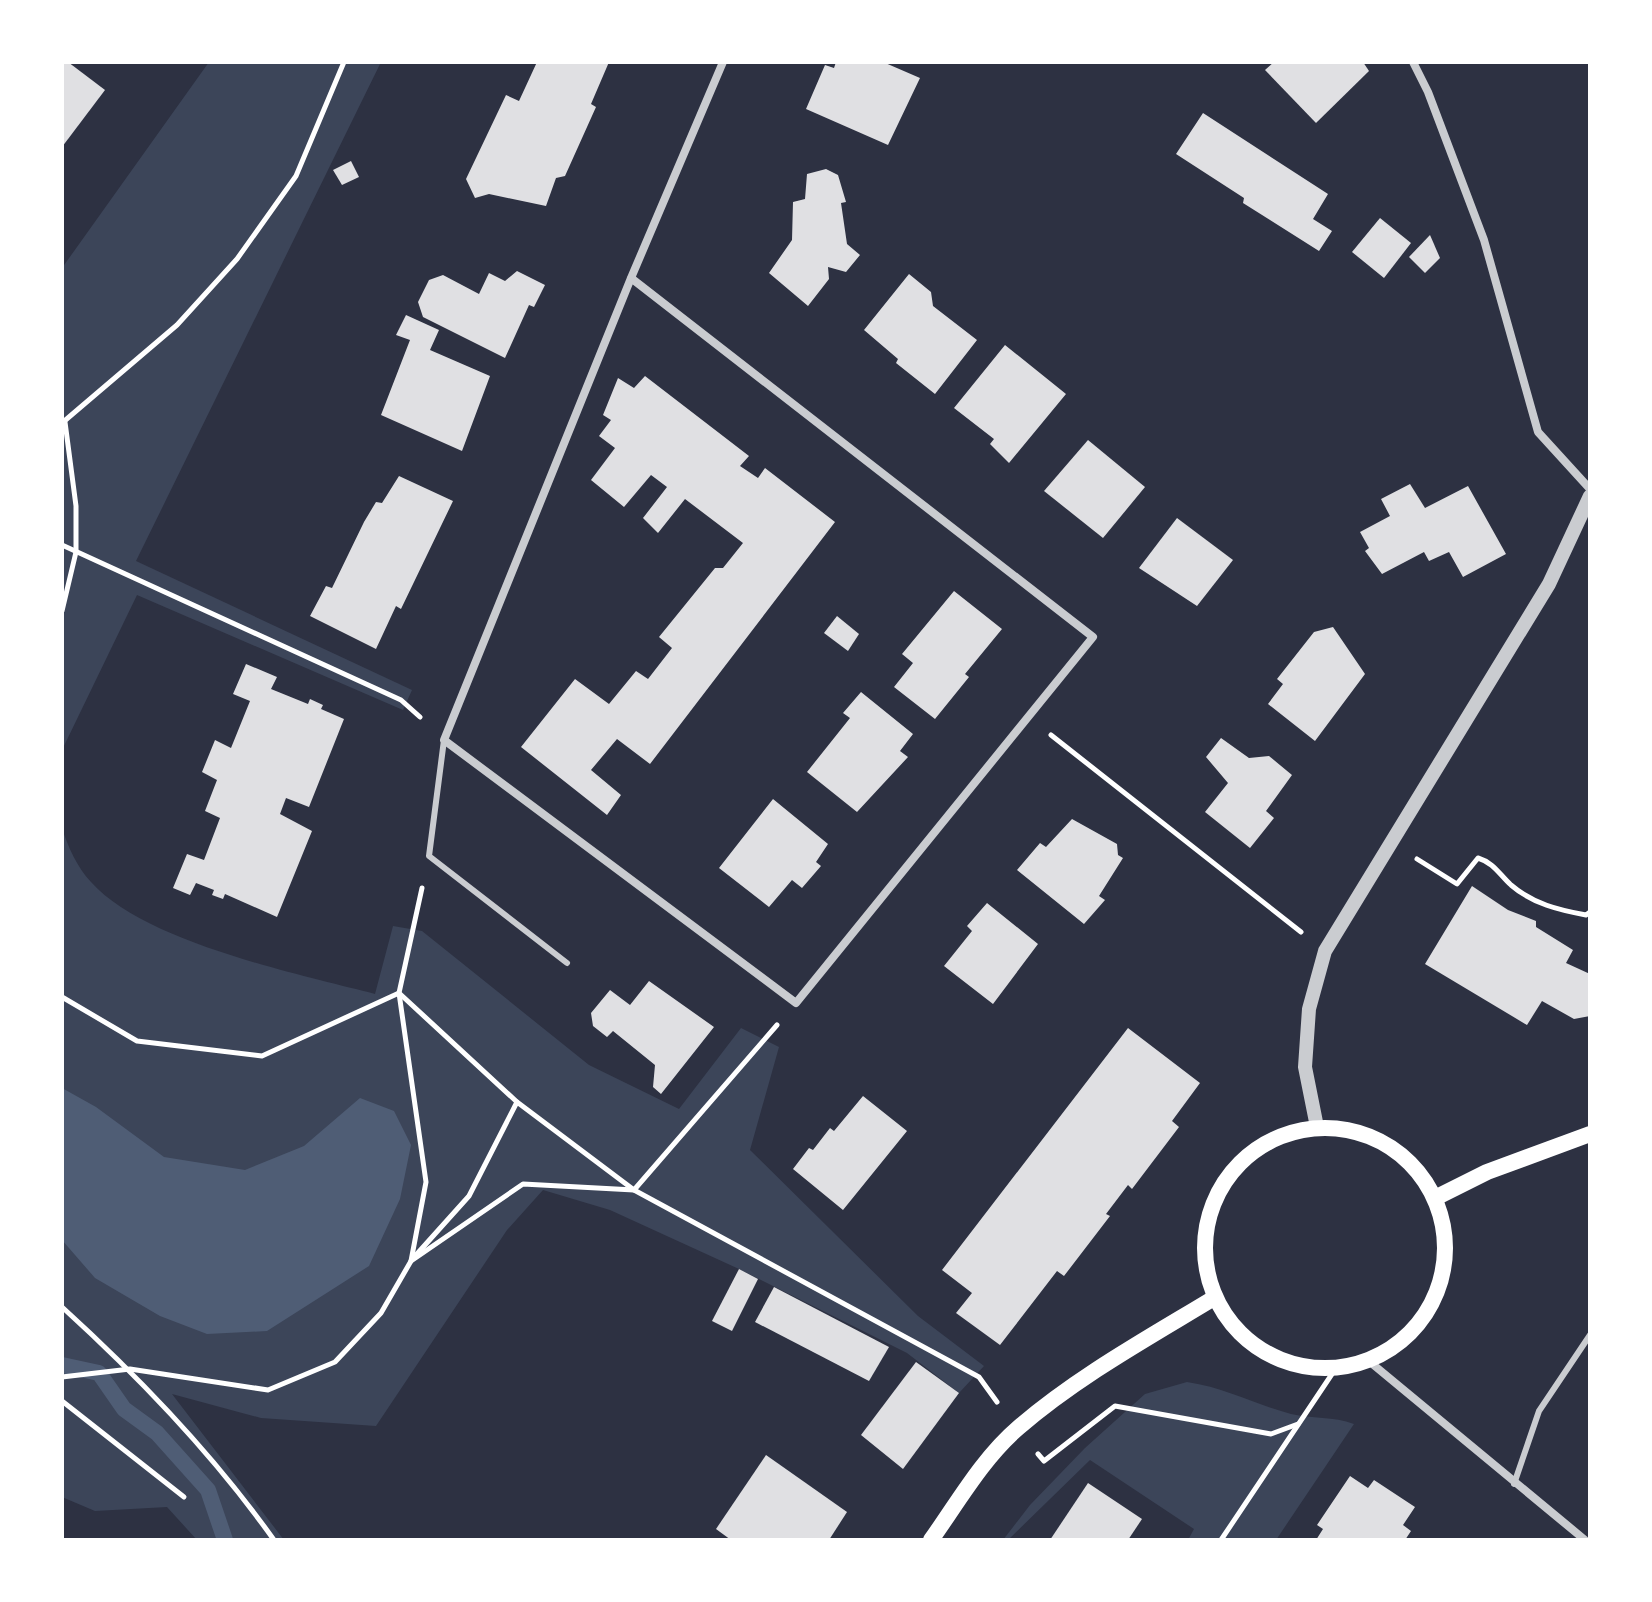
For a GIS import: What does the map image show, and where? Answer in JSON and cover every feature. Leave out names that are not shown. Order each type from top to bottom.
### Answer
[{"type":"main road","points":[[1317,1127],[1365,1133],[1407,1158],[1435,1198],[1446,1242],[1439,1288],[1415,1328],[1370,1362],[1336,1368],[1286,1362],[1244,1338],[1214,1298],[1204,1253],[1211,1207],[1234,1167],[1272,1139],[1317,1127]]},
{"type":"main road","points":[[1435,1198],[1487,1172],[1590,1134]]},
{"type":"main road","points":[[931,1540],[977,1475],[1017,1429],[1082,1382],[1214,1298]]},
{"type":"street","points":[[631,278],[1093,637],[796,1003],[444,740],[631,278],[723,62]]},
{"type":"street","points":[[1413,62],[1428,92],[1484,240],[1538,432],[1590,489]]},
{"type":"street","points":[[1317,1127],[1305,1067],[1309,1009],[1325,951],[1549,584],[1590,496]]},
{"type":"street","points":[[1370,1362],[1585,1540]]},
{"type":"lane","points":[[444,740],[429,856],[567,963]]},
{"type":"lane","points":[[1514,1484],[1539,1411],[1590,1335]]},
{"type":"path","points":[[62,611],[76,552],[76,506],[63,422],[177,325],[237,259],[296,176],[344,62]]},
{"type":"path","points":[[62,545],[401,700],[444,740]]},
{"type":"path","points":[[1029,717],[1325,951]]},
{"type":"path","points":[[1390,841],[1457,884],[1478,858],[1491,862],[1512,886],[1551,909],[1586,915],[1590,912]]},
{"type":"path","points":[[411,1261],[426,1182],[399,993],[429,856]]},
{"type":"path","points":[[62,997],[137,1041],[262,1056],[399,993]]},
{"type":"path","points":[[399,993],[517,1102],[634,1190],[979,1377],[1017,1429]]},
{"type":"path","points":[[634,1190],[796,1003]]},
{"type":"path","points":[[62,1377],[130,1369],[268,1390],[335,1362],[381,1313],[411,1261],[469,1196],[517,1102]]},
{"type":"path","points":[[411,1261],[523,1184],[634,1190]]},
{"type":"path","points":[[62,1307],[130,1369],[200,1445],[274,1540]]},
{"type":"path","points":[[1221,1540],[1336,1368]]},
{"type":"path","points":[[62,1401],[184,1497]]},
{"type":"path","points":[[1115,1406],[1271,1434],[1298,1424]]},
{"type":"shaded area","points":[[209,62],[381,62],[136,561],[412,690],[403,710],[137,595],[62,750],[62,268]]},
{"type":"shaded area","points":[[62,828],[81,870],[115,903],[184,939],[265,966],[375,994],[393,926],[422,931],[589,1065],[679,1109],[741,1028],[779,1047],[750,1150],[918,1316],[984,1366],[959,1393],[907,1353],[739,1269],[610,1210],[543,1190],[507,1230],[376,1426],[261,1418],[172,1394],[284,1540],[197,1540],[167,1507],[95,1511],[62,1497]]},
{"type":"shaded area","points":[[62,1088],[96,1107],[164,1157],[245,1170],[304,1146],[360,1098],[394,1111],[411,1145],[400,1199],[369,1266],[267,1331],[207,1334],[160,1316],[95,1278],[62,1240]]},
{"type":"shaded area","points":[[1187,1382],[1215,1388],[1291,1414],[1354,1424],[1276,1540],[1188,1540],[1194,1529],[1090,1460],[1008,1540],[1003,1540],[1030,1505],[1085,1448],[1145,1394]]},
{"type":"building","points":[[62,62],[68,62],[105,90],[62,147]]},
{"type":"building","points":[[537,62],[609,62],[591,104],[596,107],[565,176],[556,178],[546,206],[489,194],[475,198],[466,179],[506,95],[519,101]]},
{"type":"building","points":[[836,62],[883,62],[920,78],[888,145],[806,109],[825,65],[834,68]]},
{"type":"building","points":[[1274,62],[1363,62],[1369,71],[1316,123],[1265,70]]},
{"type":"building","points":[[1203,113],[1328,194],[1313,219],[1332,231],[1319,251],[1243,203],[1244,198],[1176,154]]},
{"type":"building","points":[[351,161],[359,177],[342,185],[333,170]]},
{"type":"building","points":[[826,169],[838,175],[846,202],[841,203],[847,244],[860,255],[846,272],[828,267],[829,279],[808,306],[769,273],[792,240],[793,202],[805,199],[807,174]]},
{"type":"building","points":[[1380,218],[1411,243],[1384,278],[1352,252]]},
{"type":"building","points":[[1430,235],[1440,258],[1425,273],[1409,257]]},
{"type":"building","points":[[517,271],[545,285],[534,307],[529,305],[505,358],[423,317],[418,302],[429,280],[443,275],[479,294],[489,273],[505,281]]},
{"type":"building","points":[[909,274],[931,292],[933,306],[977,340],[935,394],[896,363],[898,359],[864,330]]},
{"type":"building","points":[[406,315],[439,330],[430,350],[490,376],[462,451],[381,415],[410,340],[396,335]]},
{"type":"building","points":[[1005,345],[1066,394],[1009,463],[990,444],[994,439],[954,408]]},
{"type":"building","points":[[645,376],[749,456],[740,466],[758,478],[765,468],[835,522],[650,764],[617,739],[591,770],[621,795],[607,815],[521,747],[575,679],[609,704],[636,671],[648,679],[672,648],[659,637],[715,568],[723,568],[743,543],[685,499],[658,533],[643,518],[667,487],[651,475],[624,507],[591,480],[615,448],[599,436],[611,420],[603,415],[618,378],[634,388]]},
{"type":"building","points":[[1088,440],[1145,487],[1103,538],[1044,491]]},
{"type":"building","points":[[399,476],[453,501],[401,609],[396,606],[376,649],[310,616],[326,586],[332,588],[376,502],[382,503]]},
{"type":"building","points":[[1410,484],[1425,508],[1468,486],[1506,554],[1463,577],[1449,552],[1429,561],[1424,552],[1382,574],[1365,551],[1369,548],[1360,532],[1390,516],[1381,499]]},
{"type":"building","points":[[1177,518],[1233,560],[1197,606],[1139,568]]},
{"type":"building","points":[[954,591],[1002,629],[965,674],[969,677],[935,719],[894,687],[913,663],[902,654]]},
{"type":"building","points":[[837,616],[859,634],[848,651],[824,633]]},
{"type":"building","points":[[1333,627],[1365,674],[1315,741],[1268,704],[1283,684],[1277,679],[1314,632]]},
{"type":"building","points":[[246,664],[277,677],[271,689],[308,704],[310,699],[323,705],[321,709],[344,719],[309,807],[286,798],[280,814],[312,831],[277,917],[225,894],[223,899],[212,895],[214,890],[196,883],[190,895],[173,888],[187,854],[204,860],[220,818],[205,811],[217,780],[202,772],[215,740],[231,748],[250,701],[233,694]]},
{"type":"building","points":[[861,692],[913,734],[900,751],[908,757],[857,812],[807,772],[850,718],[843,713]]},
{"type":"building","points":[[1221,738],[1249,758],[1269,756],[1292,775],[1266,811],[1274,818],[1250,848],[1205,812],[1228,783],[1206,757]]},
{"type":"building","points":[[773,799],[828,844],[816,862],[821,866],[802,888],[792,880],[769,907],[719,868]]},
{"type":"building","points":[[1072,819],[1117,844],[1118,855],[1123,858],[1099,896],[1105,900],[1084,924],[1017,870],[1040,843],[1046,847]]},
{"type":"building","points":[[1472,886],[1508,910],[1536,921],[1536,927],[1573,950],[1566,963],[1590,974],[1590,1016],[1574,1019],[1542,1001],[1527,1025],[1425,964]]},
{"type":"building","points":[[987,903],[1038,944],[993,1004],[944,966],[972,931],[967,926]]},
{"type":"building","points":[[649,981],[714,1027],[661,1094],[653,1087],[655,1065],[613,1031],[607,1037],[593,1026],[591,1013],[610,990],[630,1005]]},
{"type":"building","points":[[1128,1028],[1200,1083],[1172,1121],[1179,1127],[1132,1189],[1128,1185],[1106,1214],[1110,1216],[1064,1276],[1057,1271],[1000,1345],[956,1313],[972,1293],[942,1270]]},
{"type":"building","points":[[863,1096],[907,1131],[843,1210],[793,1169],[830,1128],[834,1131]]},
{"type":"building","points":[[739,1269],[758,1279],[732,1331],[712,1321]]},
{"type":"building","points":[[774,1287],[889,1347],[869,1381],[755,1322]]},
{"type":"building","points":[[916,1362],[959,1393],[903,1469],[861,1435]]},
{"type":"building","points":[[766,1455],[847,1512],[829,1540],[731,1540],[716,1529]]},
{"type":"building","points":[[1350,1476],[1368,1488],[1374,1480],[1415,1507],[1403,1525],[1411,1531],[1405,1540],[1316,1540],[1323,1529],[1317,1525]]},
{"type":"building","points":[[1088,1483],[1142,1519],[1128,1540],[1050,1540]]},
{"type":"waterway","points":[[62,1365],[99,1373],[124,1409],[157,1433],[208,1490],[225,1540]]}]
